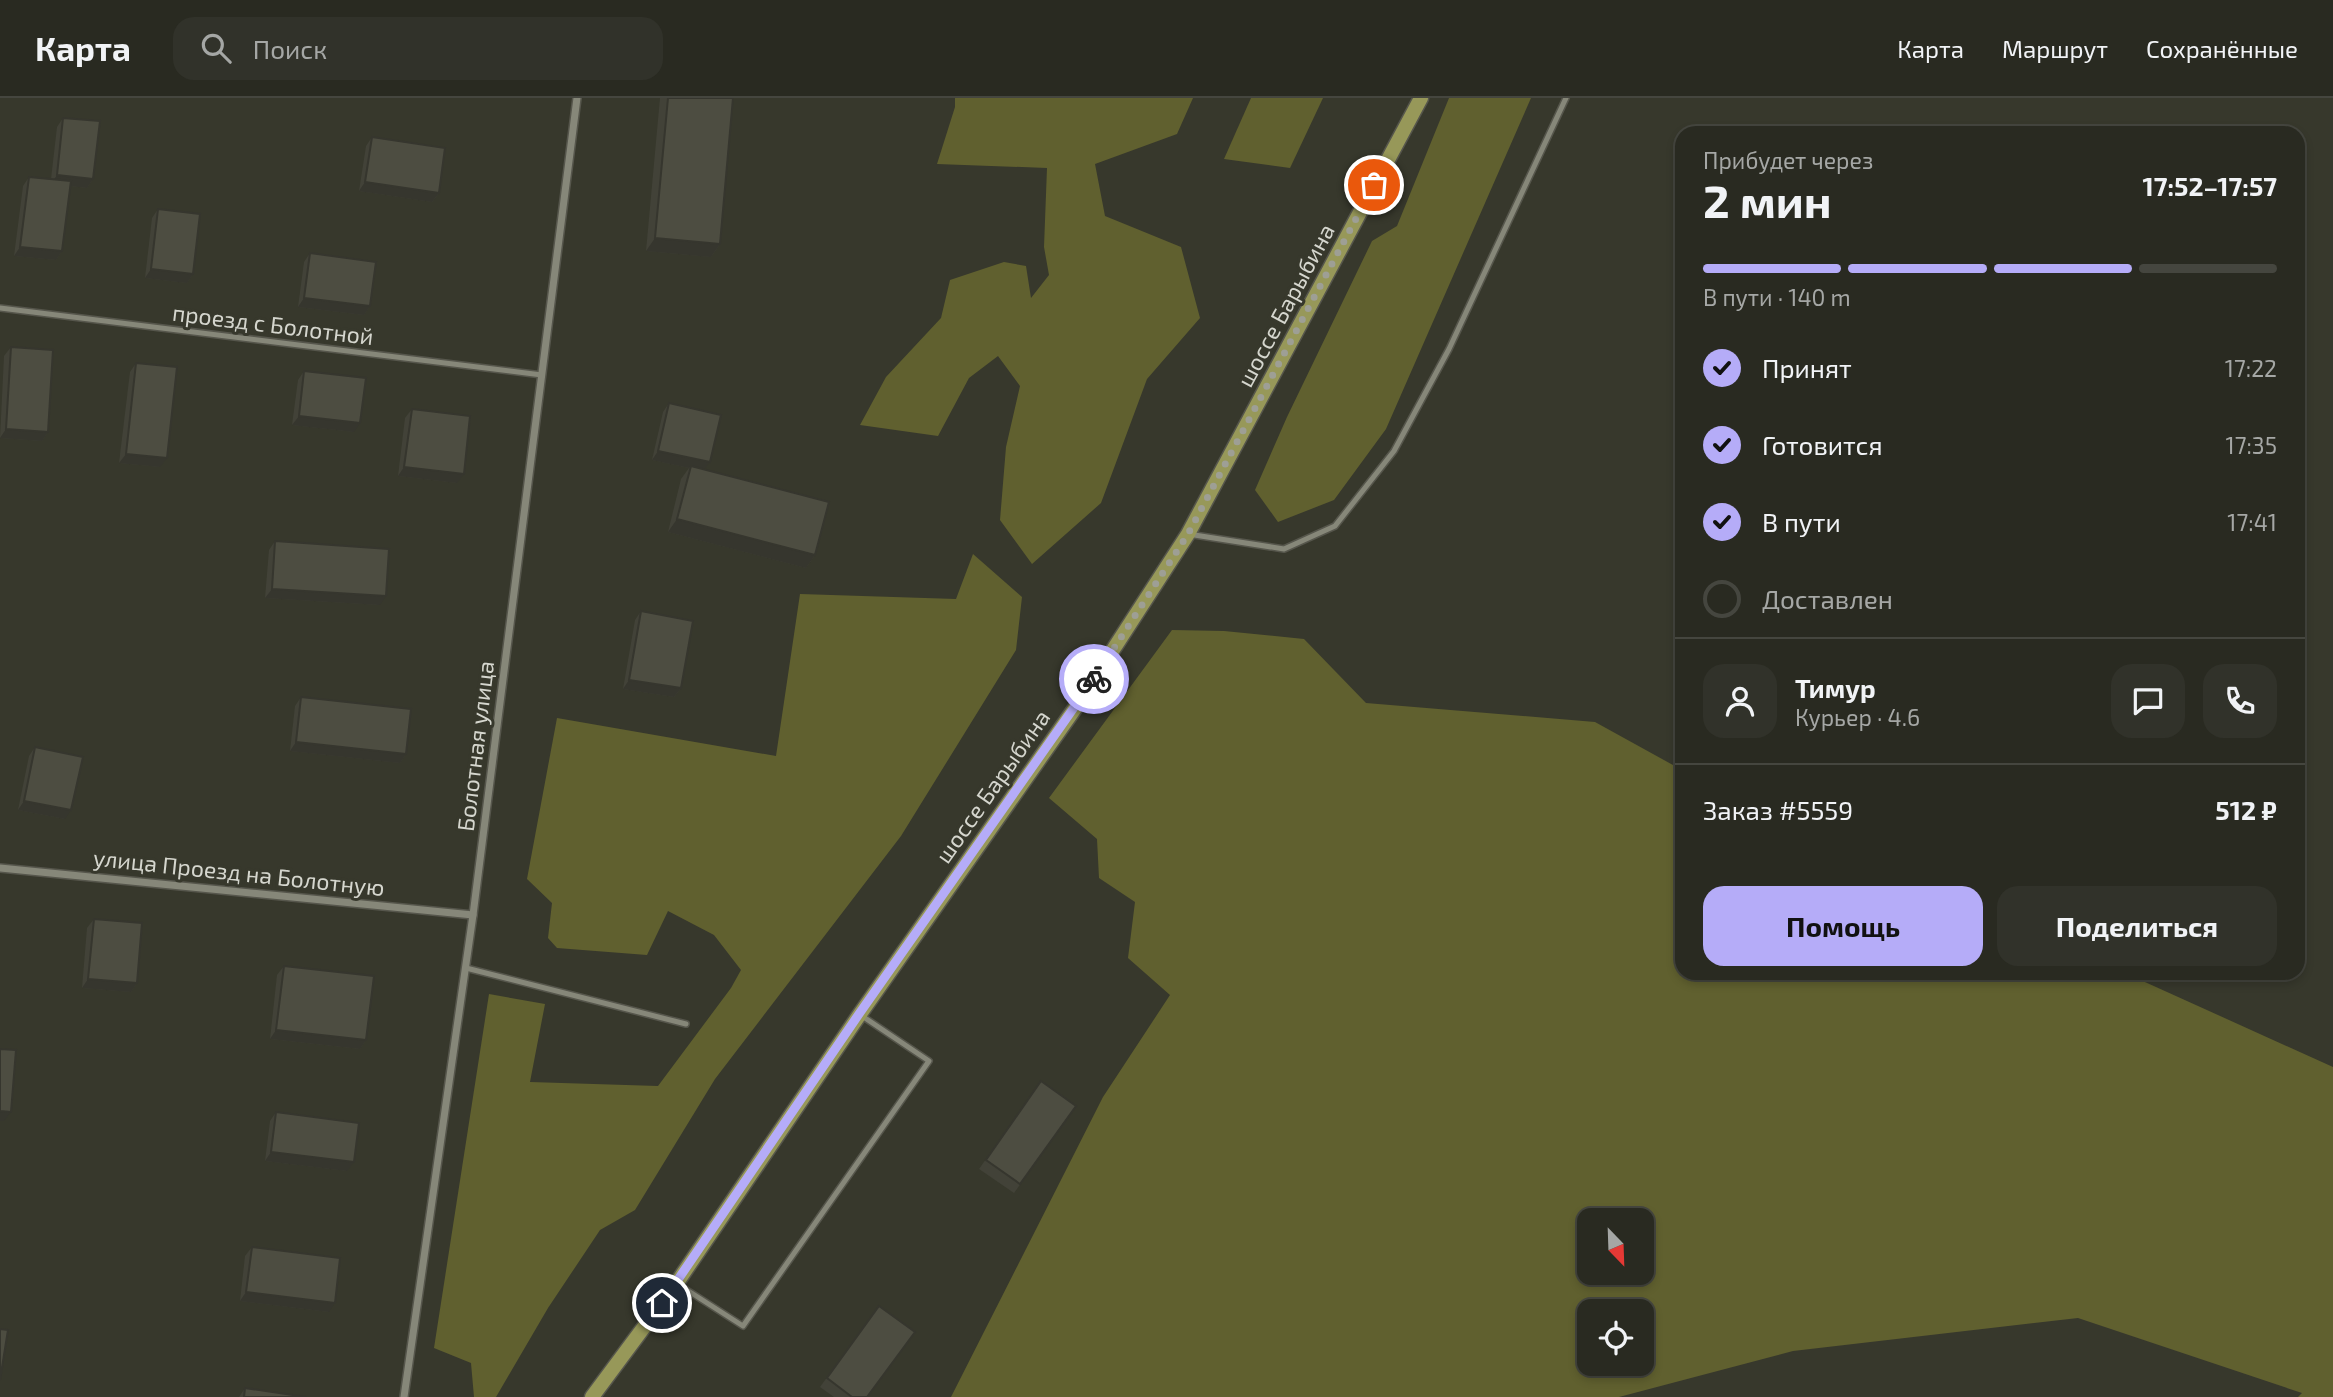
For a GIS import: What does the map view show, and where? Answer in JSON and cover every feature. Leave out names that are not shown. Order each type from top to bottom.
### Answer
[{"type":"main road","name":"шоссе Барыбина","points":[[592,1397],[676,1284],[859,1014],[1076,707],[1188,534],[1421,98]]},
{"type":"street","name":"Болотная улица","points":[[404,1397],[466,968],[576,98]]},
{"type":"street","name":"улица Проезд на Болотную","points":[[0,868],[473,915]]},
{"type":"lane","points":[[1188,534],[1284,549],[1335,526],[1394,451],[1449,349],[1566,98]]},
{"type":"lane","name":"проезд с Болотной","points":[[0,309],[542,375]]},
{"type":"lane","points":[[466,968],[686,1024]]},
{"type":"lane","points":[[676,1284],[743,1326],[929,1061],[859,1014]]},
{"type":"shaded area","points":[[955,98],[1193,98],[1177,134],[1095,164],[1105,216],[1181,247],[1200,318],[1147,379],[1101,503],[1032,564],[1000,520],[1006,447],[1020,386],[998,356],[969,378],[938,436],[860,425],[886,377],[941,318],[950,280],[1004,262],[1026,266],[1031,298],[1049,275],[1044,247],[1047,168],[937,164],[955,107]]},
{"type":"shaded area","points":[[1251,98],[1323,98],[1290,168],[1224,159]]},
{"type":"shaded area","points":[[1449,98],[1531,98],[1386,429],[1334,500],[1278,522],[1255,490],[1372,241],[1397,226]]},
{"type":"shaded area","points":[[973,554],[1022,597],[1016,650],[901,836],[715,1079],[635,1210],[600,1230],[548,1308],[496,1397],[474,1397],[471,1363],[434,1348],[489,994],[545,1004],[530,1082],[658,1086],[731,988],[741,970],[714,935],[668,911],[647,955],[557,948],[548,938],[552,903],[527,879],[557,718],[776,756],[800,594],[956,599]]},
{"type":"shaded area","points":[[1172,630],[1224,631],[1304,639],[1366,703],[1595,722],[1675,766],[1675,980],[2140,980],[2333,1067],[2333,1397],[2298,1397],[2302,1393],[2078,1318],[1793,1351],[1619,1397],[951,1397],[1103,1097],[1170,995],[1128,958],[1135,902],[1099,878],[1097,839],[1049,798]]},
{"type":"building","points":[[668,98],[733,98],[720,244],[655,238]]},
{"type":"building","points":[[63,118],[100,121],[93,179],[57,175]]},
{"type":"building","points":[[372,137],[445,148],[439,193],[365,182]]},
{"type":"building","points":[[29,177],[71,181],[62,251],[20,247]]},
{"type":"building","points":[[158,209],[200,214],[193,274],[151,269]]},
{"type":"building","points":[[310,253],[376,262],[370,306],[304,298]]},
{"type":"building","points":[[11,347],[53,350],[48,432],[6,429]]},
{"type":"building","points":[[136,363],[177,367],[167,458],[126,454]]},
{"type":"building","points":[[304,371],[366,378],[360,423],[299,416]]},
{"type":"building","points":[[669,403],[721,415],[710,462],[658,451]]},
{"type":"building","points":[[412,409],[470,416],[464,474],[404,467]]},
{"type":"building","points":[[691,466],[829,502],[815,555],[677,519]]},
{"type":"building","points":[[275,541],[389,549],[386,596],[272,589]]},
{"type":"building","points":[[641,611],[693,621],[681,688],[629,680]]},
{"type":"building","points":[[301,697],[411,709],[406,754],[296,742]]},
{"type":"building","points":[[35,747],[83,757],[71,810],[24,801]]},
{"type":"building","points":[[94,919],[142,923],[137,983],[88,979]]},
{"type":"building","points":[[284,966],[374,976],[366,1040],[276,1030]]},
{"type":"building","points":[[0,1049],[16,1050],[11,1112],[0,1111]]},
{"type":"building","points":[[1041,1081],[1076,1106],[1020,1184],[986,1160]]},
{"type":"building","points":[[276,1112],[359,1123],[354,1162],[271,1152]]},
{"type":"building","points":[[252,1247],[340,1258],[335,1303],[246,1292]]},
{"type":"building","points":[[879,1306],[915,1332],[867,1397],[852,1397],[827,1378]]},
{"type":"building","points":[[0,1329],[8,1330],[0,1380]]},
{"type":"building","points":[[245,1388],[306,1397],[244,1397]]},
{"type":"way so far","points":[[1094,679],[1188,534],[1374,185]]},
{"type":"route","points":[[662,1303],[859,1014],[1094,679]]}]
